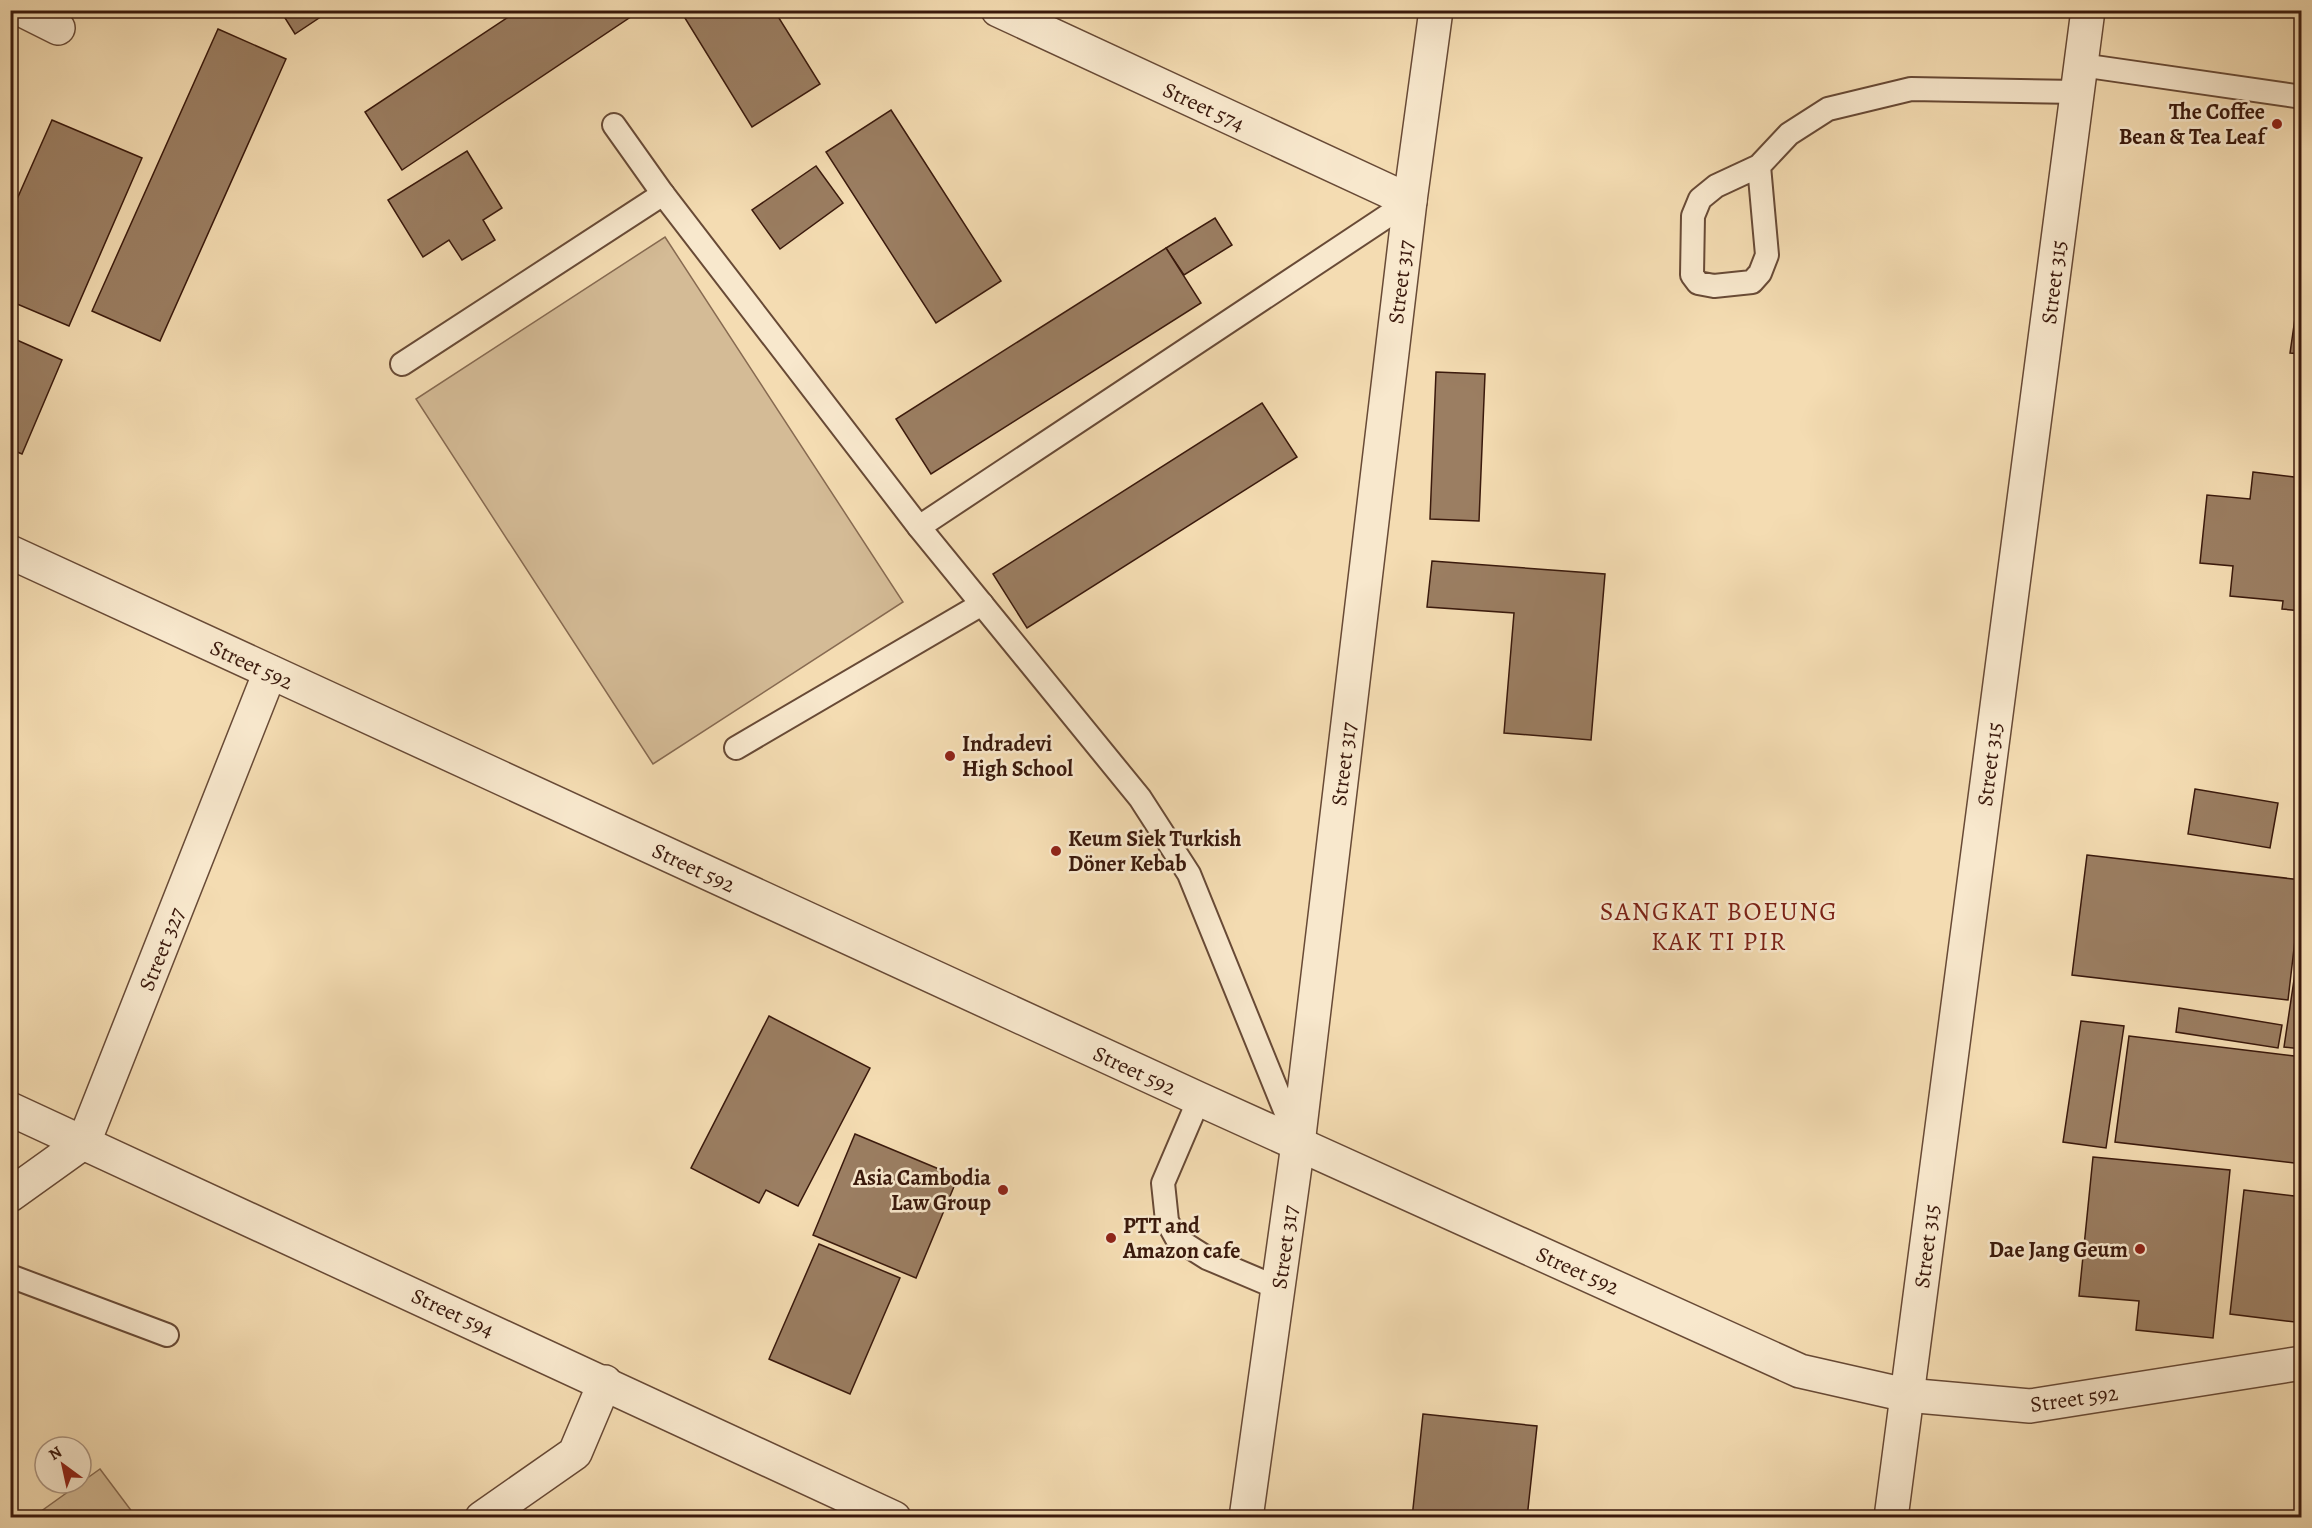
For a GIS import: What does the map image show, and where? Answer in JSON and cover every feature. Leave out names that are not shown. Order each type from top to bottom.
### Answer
[{"type":"street","points":[[22,10],[58,28]]},
{"type":"street","name":"Street 574","points":[[998,10],[1410,201]]},
{"type":"street","name":"Street 317","points":[[1246,1518],[1298,1144],[1410,201],[1436,10]]},
{"type":"street","name":"Street 315","points":[[1891,1518],[2088,10]]},
{"type":"street","name":"Street 592","points":[[10,552],[1199,1099],[1800,1371],[1906,1395],[2030,1406],[2301,1363]]},
{"type":"street","name":"Street 327","points":[[84,1142],[270,672]]},
{"type":"street","name":"Street 594","points":[[10,1109],[894,1518]]},
{"type":"street","points":[[10,1195],[84,1142]]},
{"type":"street","points":[[483,1518],[575,1453],[605,1383]]},
{"type":"lane","points":[[1759,166],[1767,255],[1760,273],[1752,282],[1714,286],[1698,283],[1692,275],[1693,216],[1700,199],[1716,186],[1759,166],[1789,134],[1828,109],[1911,89],[2079,79],[2301,97]]},
{"type":"lane","points":[[614,125],[663,194],[919,527],[1140,798],[1189,874],[1298,1144]]},
{"type":"lane","points":[[402,364],[663,194]]},
{"type":"lane","points":[[919,527],[1410,201]]},
{"type":"lane","points":[[736,748],[982,604]]},
{"type":"lane","points":[[1199,1099],[1163,1184],[1167,1221],[1177,1239],[1207,1258],[1278,1288]]},
{"type":"lane","points":[[10,1276],[167,1335]]},
{"type":"shaded area","points":[[665,237],[903,602],[653,764],[416,399]]},
{"type":"shaded area","points":[[100,1469],[136,1517],[33,1517],[64,1495],[93,1495],[93,1474]]},
{"type":"building","points":[[280,10],[331,10],[295,34]]},
{"type":"building","points":[[519,10],[641,10],[402,170],[365,112]]},
{"type":"building","points":[[680,10],[774,10],[820,84],[752,127]]},
{"type":"building","points":[[2302,11],[2302,54],[2296,53]]},
{"type":"building","points":[[218,29],[286,59],[160,341],[92,311]]},
{"type":"building","points":[[891,110],[1001,281],[936,323],[826,152]]},
{"type":"building","points":[[52,120],[142,158],[69,326],[10,301],[10,215]]},
{"type":"building","points":[[467,151],[502,208],[483,220],[495,240],[462,260],[449,240],[423,257],[388,200]]},
{"type":"building","points":[[816,166],[843,203],[780,249],[752,210]]},
{"type":"building","points":[[1215,218],[1232,245],[1184,275],[1166,248]]},
{"type":"building","points":[[1166,248],[1201,303],[931,474],[896,419]]},
{"type":"building","points":[[2302,270],[2302,354],[2290,353]]},
{"type":"building","points":[[10,337],[62,360],[22,454],[10,449]]},
{"type":"building","points":[[1436,372],[1485,374],[1479,521],[1430,519]]},
{"type":"building","points":[[1262,403],[1297,457],[1027,628],[993,574]]},
{"type":"building","points":[[2253,472],[2302,478],[2302,611],[2282,609],[2283,601],[2230,596],[2233,566],[2200,563],[2207,495],[2250,499]]},
{"type":"building","points":[[1432,561],[1605,574],[1591,740],[1504,733],[1514,613],[1427,607]]},
{"type":"building","points":[[2195,789],[2278,803],[2270,848],[2188,834]]},
{"type":"building","points":[[2087,855],[2302,880],[2288,1000],[2072,975]]},
{"type":"building","points":[[2302,926],[2302,1049],[2284,1047]]},
{"type":"building","points":[[2179,1008],[2282,1025],[2278,1048],[2176,1032]]},
{"type":"building","points":[[769,1016],[870,1068],[798,1206],[766,1190],[759,1203],[691,1168]]},
{"type":"building","points":[[2081,1021],[2124,1026],[2106,1148],[2063,1142]]},
{"type":"building","points":[[2129,1036],[2302,1057],[2302,1164],[2115,1142]]},
{"type":"building","points":[[855,1134],[958,1177],[916,1278],[813,1235]]},
{"type":"building","points":[[2093,1157],[2230,1170],[2213,1338],[2136,1330],[2139,1301],[2079,1296]]},
{"type":"building","points":[[2244,1190],[2302,1197],[2302,1266],[2295,1322],[2230,1314]]},
{"type":"building","points":[[819,1244],[900,1278],[850,1394],[769,1359]]},
{"type":"building","points":[[1423,1414],[1537,1426],[1527,1518],[1412,1518]]},
{"type":"place","name":"The Coffee Bean & Tea Leaf","points":[[2277,124]]},
{"type":"place","name":"Indradevi High School","points":[[950,756]]},
{"type":"place","name":"Keum Siek Turkish Döner Kebab","points":[[1056,851]]},
{"type":"place","name":"Asia Cambodia Law Group","points":[[1003,1190]]},
{"type":"place","name":"PTT and Amazon cafe","points":[[1111,1238]]},
{"type":"place","name":"Dae Jang Geum","points":[[2140,1249]]},
{"type":"district","name":"SANGKAT BOEUNG KAK TI PIR","points":[[1719,926]]}]
